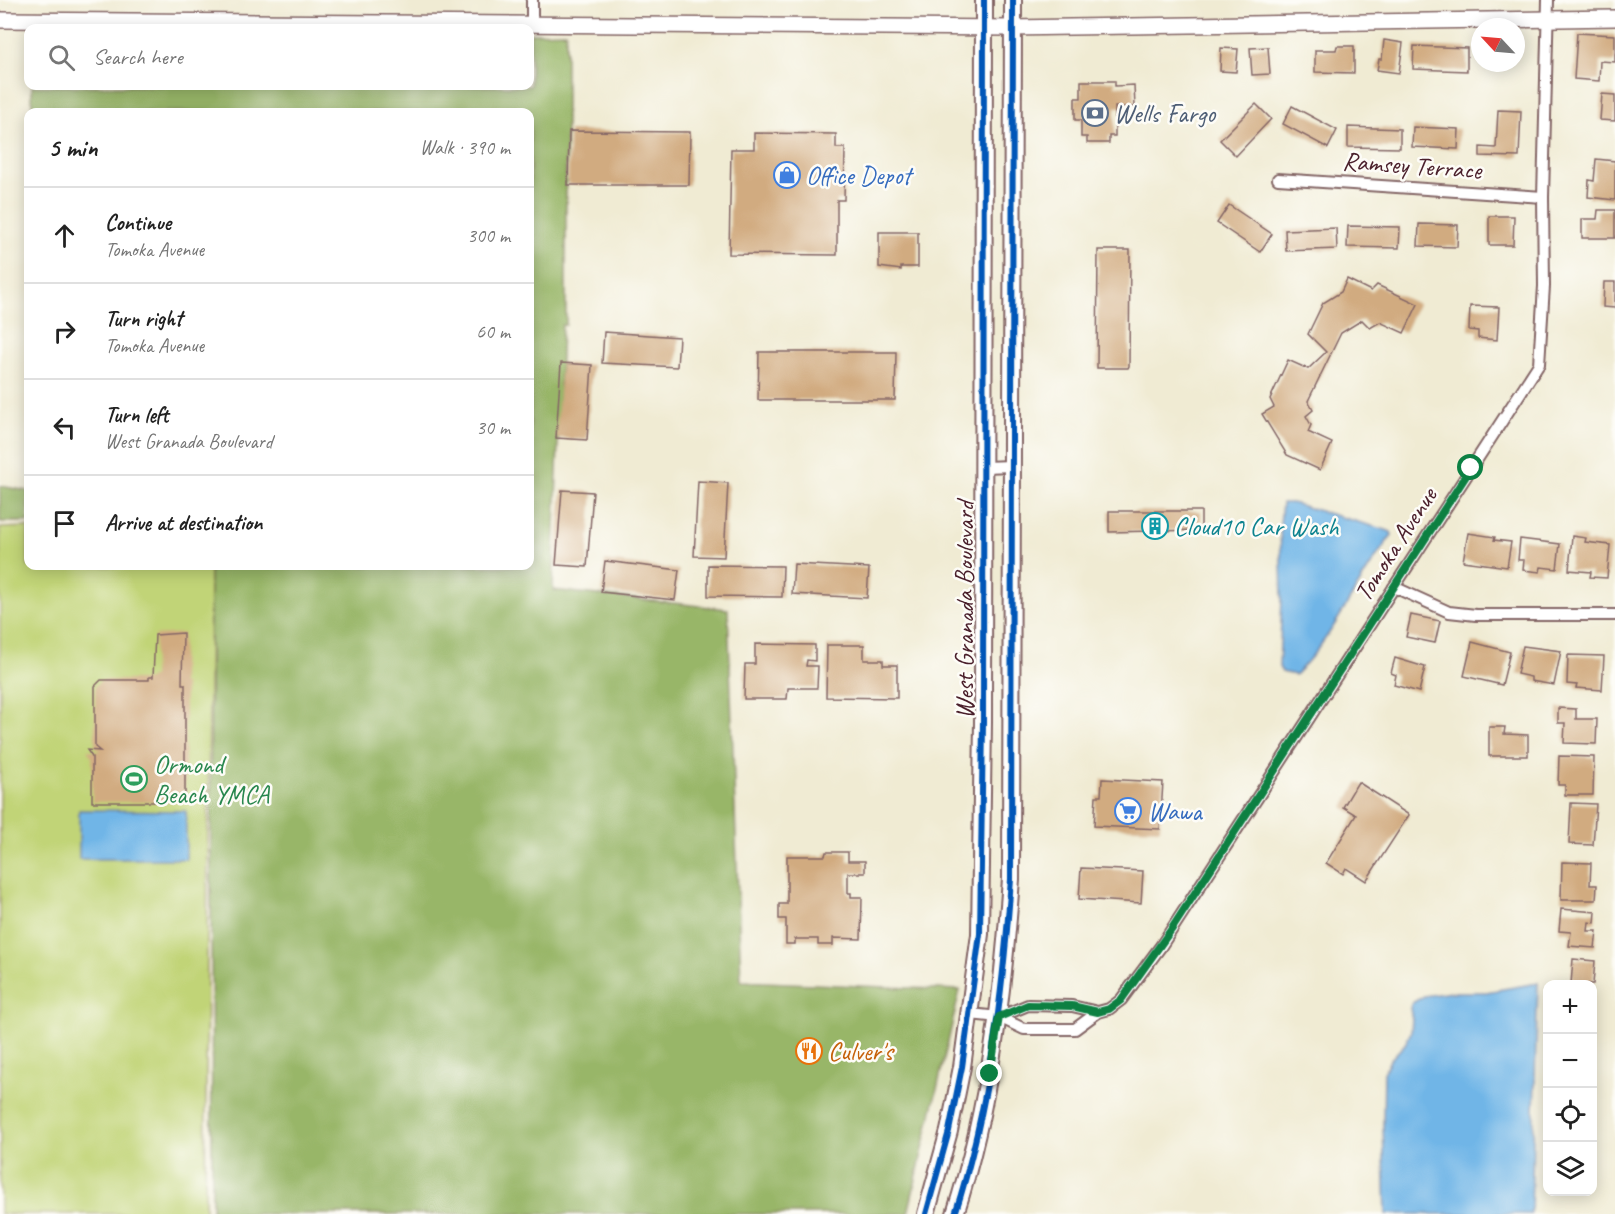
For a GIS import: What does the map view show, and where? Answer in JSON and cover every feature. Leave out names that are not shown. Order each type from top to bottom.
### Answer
[{"type":"main road","name":"West Granada Boulevard","points":[[926,1214],[949,1131],[962,1067],[980,934],[984,467],[984,0]]},
{"type":"main road","name":"West Granada Boulevard","points":[[955,1214],[990,1074],[999,1017],[1011,879],[1013,0]]},
{"type":"street","points":[[532,0],[532,24]]},
{"type":"street","name":"Tomoka Avenue","points":[[970,1014],[999,1017],[1024,1029],[1075,1029],[1098,1012],[1109,1009],[1121,1000],[1161,946],[1539,364],[1544,286],[1543,197],[1548,0]]},
{"type":"street","points":[[534,25],[1012,28],[1615,18]]},
{"type":"street","points":[[0,20],[426,24]]},
{"type":"street","name":"Ramsey Terrace","points":[[1278,179],[1543,197]]},
{"type":"street","points":[[984,467],[1012,466]]},
{"type":"street","points":[[1394,587],[1449,612],[1476,615],[1615,615]]},
{"type":"street","name":"Tomoka Avenue","points":[[999,1017],[1028,1005],[1072,1006],[1098,1012]]},
{"type":"green space","points":[[566,32],[566,325],[562,325],[553,590],[728,609],[741,981],[960,990],[908,1214],[212,1214],[210,570],[534,570],[534,108],[32,108],[32,90],[534,90],[534,33]]},
{"type":"green space","points":[[0,486],[24,490],[24,522],[0,522]]},
{"type":"green space","name":"Ormond Beach YMCA","points":[[24,527],[24,570],[210,570],[205,1214],[0,1214],[0,528]]},
{"type":"water","points":[[1282,503],[1292,503],[1386,530],[1392,535],[1323,642],[1295,675],[1282,672],[1279,667]]},
{"type":"water","points":[[79,810],[186,811],[186,859],[79,859]]},
{"type":"water","points":[[1538,983],[1531,1214],[1386,1214],[1384,1073],[1390,1060],[1405,1044],[1411,1032],[1410,1008],[1412,1003],[1424,996],[1452,992],[1486,992]]},
{"type":"building","points":[[1577,33],[1615,35],[1615,62],[1600,61],[1599,81],[1574,79]]},
{"type":"building","points":[[1384,40],[1403,43],[1399,73],[1377,70],[1379,59],[1382,59]]},
{"type":"building","points":[[1337,46],[1354,46],[1354,73],[1315,72],[1315,50],[1336,50]]},
{"type":"building","points":[[1414,46],[1467,48],[1467,71],[1413,69]]},
{"type":"building","points":[[1268,47],[1270,74],[1252,75],[1250,48]]},
{"type":"building","points":[[1221,48],[1238,49],[1236,72],[1220,71]]},
{"type":"building","name":"Wells Fargo","points":[[1081,81],[1115,81],[1115,86],[1134,85],[1135,107],[1115,107],[1115,136],[1109,136],[1109,143],[1087,143],[1087,137],[1081,137],[1081,120],[1075,120],[1075,98],[1081,98]]},
{"type":"building","points":[[1602,94],[1615,95],[1615,121],[1600,120]]},
{"type":"building","points":[[1256,104],[1271,119],[1236,156],[1220,140]]},
{"type":"building","points":[[1292,106],[1337,130],[1328,148],[1283,124]]},
{"type":"building","points":[[1498,110],[1521,111],[1519,157],[1480,156],[1480,147],[1496,148]]},
{"type":"building","points":[[1348,127],[1400,129],[1400,148],[1348,147]]},
{"type":"building","points":[[1413,127],[1459,129],[1458,149],[1412,147]]},
{"type":"building","points":[[569,131],[690,132],[689,185],[568,185]]},
{"type":"building","name":"Office Depot","points":[[754,133],[836,134],[836,148],[845,148],[844,200],[837,200],[837,255],[729,254],[731,149],[754,149]]},
{"type":"building","points":[[1596,159],[1615,161],[1615,200],[1588,197],[1589,180],[1594,181]]},
{"type":"building","points":[[1229,205],[1272,234],[1260,252],[1217,223]]},
{"type":"building","points":[[1598,210],[1615,210],[1615,238],[1582,238],[1582,219],[1597,219]]},
{"type":"building","points":[[1489,216],[1514,216],[1513,245],[1489,245]]},
{"type":"building","points":[[1419,224],[1458,225],[1457,247],[1418,246]]},
{"type":"building","points":[[1348,226],[1400,227],[1399,248],[1347,247]]},
{"type":"building","points":[[1336,228],[1337,249],[1286,251],[1285,230]]},
{"type":"building","points":[[879,232],[918,232],[918,267],[901,267],[901,270],[879,267]]},
{"type":"building","points":[[1098,250],[1130,250],[1128,368],[1097,368]]},
{"type":"building","points":[[1347,279],[1371,291],[1377,285],[1418,304],[1404,333],[1380,322],[1370,328],[1362,320],[1341,333],[1308,401],[1313,410],[1306,416],[1311,425],[1308,432],[1332,443],[1320,470],[1287,455],[1262,414],[1274,407],[1270,399],[1288,360],[1308,369],[1326,352],[1308,334],[1323,303],[1341,292]]},
{"type":"building","points":[[1604,282],[1615,282],[1615,308],[1603,307]]},
{"type":"building","points":[[1470,306],[1499,307],[1497,340],[1478,338],[1478,331],[1469,330]]},
{"type":"building","points":[[604,332],[679,337],[677,367],[602,363]]},
{"type":"building","points":[[759,352],[896,352],[895,400],[758,400]]},
{"type":"building","points":[[561,363],[592,365],[587,440],[556,438]]},
{"type":"building","points":[[698,481],[728,483],[724,557],[694,556]]},
{"type":"building","points":[[562,490],[593,492],[587,567],[556,565]]},
{"type":"building","name":"Cloud10 Car Wash","points":[[1109,511],[1201,511],[1201,530],[1109,532]]},
{"type":"building","points":[[1468,533],[1511,542],[1507,567],[1463,561]]},
{"type":"building","points":[[1572,536],[1586,538],[1585,542],[1610,545],[1607,578],[1590,577],[1591,572],[1569,570]]},
{"type":"building","points":[[1520,539],[1560,544],[1557,569],[1541,567],[1540,572],[1523,570],[1524,560],[1518,560]]},
{"type":"building","points":[[605,561],[679,570],[675,600],[601,592]]},
{"type":"building","points":[[794,564],[869,568],[867,598],[792,594]]},
{"type":"building","points":[[708,565],[783,566],[782,597],[708,596]]},
{"type":"building","points":[[1411,615],[1440,621],[1435,643],[1406,637]]},
{"type":"building","name":"Ormond Beach YMCA","points":[[183,633],[185,802],[92,802],[92,757],[87,750],[100,751],[95,747],[95,686],[101,680],[149,680],[149,677],[153,677],[155,635]]},
{"type":"building","points":[[1472,642],[1510,652],[1502,685],[1464,676]]},
{"type":"building","points":[[755,644],[815,645],[815,661],[807,660],[806,666],[818,666],[817,688],[788,688],[787,699],[744,699],[745,664],[755,664]]},
{"type":"building","points":[[827,645],[864,645],[864,660],[883,660],[883,665],[897,665],[897,698],[826,697]]},
{"type":"building","points":[[1523,646],[1561,651],[1554,685],[1531,681],[1531,677],[1517,674]]},
{"type":"building","points":[[1568,655],[1604,656],[1602,690],[1576,688],[1577,685],[1567,684]]},
{"type":"building","points":[[1395,658],[1425,667],[1419,692],[1394,685],[1396,675],[1391,673]]},
{"type":"building","points":[[1558,708],[1576,709],[1576,719],[1597,719],[1596,744],[1564,743],[1565,723],[1558,723]]},
{"type":"building","points":[[1489,727],[1505,727],[1504,734],[1528,735],[1528,756],[1489,756]]},
{"type":"building","points":[[1559,756],[1594,757],[1593,795],[1565,795],[1565,785],[1558,785]]},
{"type":"building","name":"Wawa","points":[[1102,779],[1163,782],[1160,829],[1094,826],[1096,796],[1101,796]]},
{"type":"building","points":[[1358,782],[1409,815],[1366,881],[1346,868],[1343,874],[1326,863],[1356,815],[1343,807]]},
{"type":"building","points":[[1571,803],[1596,804],[1593,845],[1569,844]]},
{"type":"building","points":[[826,852],[848,852],[848,861],[865,861],[865,873],[848,873],[848,893],[851,893],[851,897],[862,897],[861,939],[833,938],[833,945],[818,945],[818,939],[795,939],[795,944],[786,944],[786,919],[779,919],[779,904],[787,904],[787,856],[825,856]]},
{"type":"building","points":[[1562,862],[1591,863],[1590,885],[1597,885],[1596,900],[1561,900]]},
{"type":"building","points":[[1081,868],[1143,871],[1141,903],[1079,899]]},
{"type":"building","points":[[1561,909],[1596,912],[1595,923],[1589,922],[1588,931],[1597,931],[1595,948],[1569,946],[1571,932],[1559,931]]},
{"type":"building","points":[[1573,959],[1595,961],[1593,980],[1571,980]]},
{"type":"cycle path","points":[[926,1214],[949,1131],[962,1067],[980,934],[983,722],[984,0]]},
{"type":"cycle path","points":[[955,1214],[986,1090],[1004,964],[1011,879],[1013,0]]},
{"type":"place","name":"Wells Fargo","points":[[1095,113]]},
{"type":"place","name":"Office Depot","points":[[787,175]]},
{"type":"place","name":"Cloud10 Car Wash","points":[[1155,526]]},
{"type":"place","name":"Ormond Beach YMCA","points":[[134,779]]},
{"type":"place","name":"Wawa","points":[[1128,811]]},
{"type":"place","name":"Culver's","points":[[809,1051]]},
{"type":"route","points":[[990,1074],[999,1017],[1028,1005],[1072,1006],[1098,1012],[1109,1009],[1121,1000],[1161,946],[1471,468]]}]
